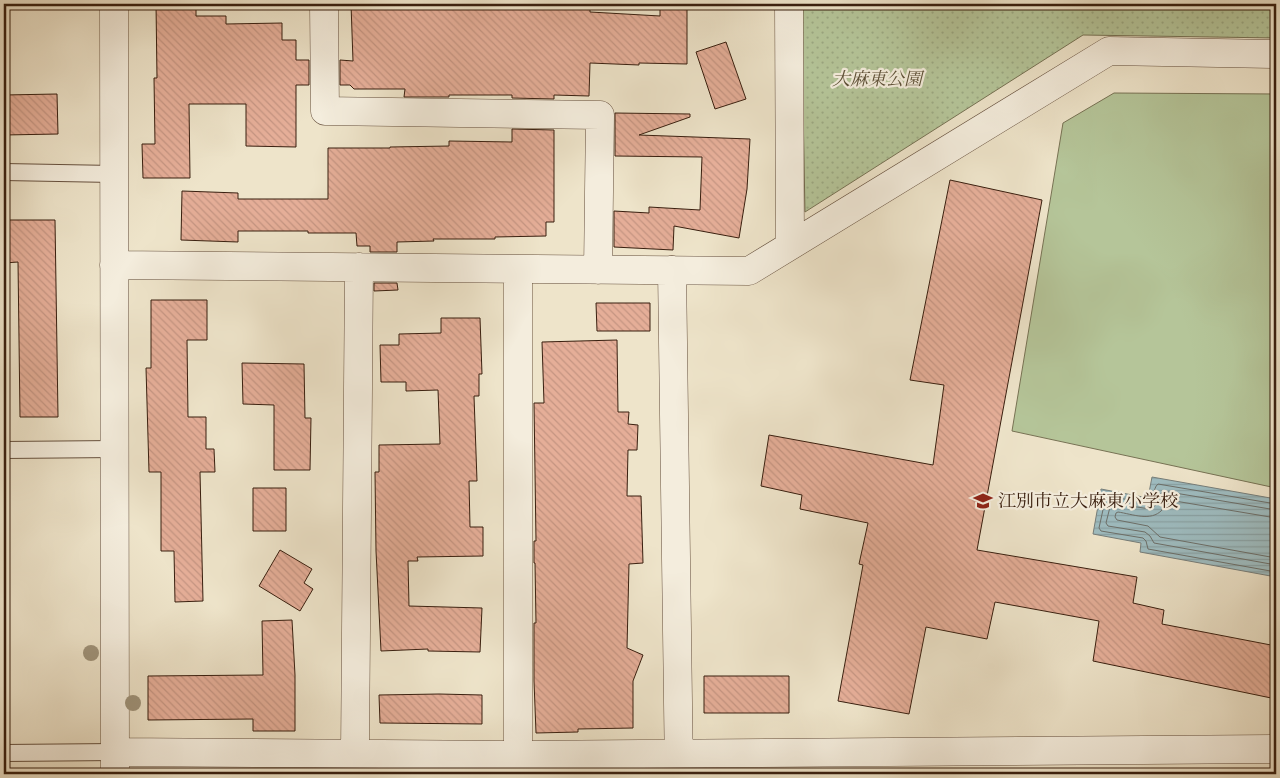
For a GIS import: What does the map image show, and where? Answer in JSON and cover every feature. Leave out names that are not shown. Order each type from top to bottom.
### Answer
[{"type":"street","points":[[114,4],[115,763],[356,753],[518,755],[679,764],[1276,749]]},
{"type":"street","points":[[324,4],[325,111],[600,115],[598,270]]},
{"type":"street","points":[[789,4],[790,246]]},
{"type":"street","points":[[114,265],[749,271],[1109,51],[1276,54]]},
{"type":"street","points":[[356,753],[359,267]]},
{"type":"street","points":[[518,269],[518,755]]},
{"type":"street","points":[[672,270],[679,764]]},
{"type":"lane","points":[[4,172],[114,174]]},
{"type":"lane","points":[[4,450],[114,449]]},
{"type":"lane","points":[[4,753],[115,763]]},
{"type":"green space","name":"大麻東公園","points":[[801,4],[1276,4],[1276,38],[1083,35],[805,212]]},
{"type":"green space","points":[[1114,93],[1276,94],[1276,488],[1012,431],[1063,123]]},
{"type":"water","points":[[1152,477],[1276,499],[1276,577],[1140,552],[1141,543],[1093,534],[1101,489],[1148,498]]},
{"type":"building","points":[[156,4],[196,4],[196,16],[226,16],[226,24],[282,23],[282,40],[296,40],[296,60],[309,60],[309,85],[296,85],[296,147],[246,146],[246,104],[189,104],[190,178],[143,178],[142,144],[155,144],[154,78],[157,78]]},
{"type":"building","points":[[351,4],[590,4],[590,12],[660,16],[660,9],[687,9],[687,64],[590,63],[589,96],[554,95],[554,99],[512,98],[512,95],[404,97],[405,89],[354,89],[350,85],[340,85],[340,60],[353,61]]},
{"type":"building","points":[[726,42],[746,99],[715,109],[696,52]]},
{"type":"building","points":[[57,94],[58,134],[4,135],[4,95]]},
{"type":"building","points":[[615,113],[690,114],[690,117],[639,135],[750,139],[747,189],[739,238],[674,226],[673,250],[614,247],[614,211],[649,213],[649,207],[700,210],[702,157],[615,156]]},
{"type":"building","points":[[512,129],[554,130],[554,222],[546,222],[546,236],[495,237],[495,239],[433,239],[434,241],[397,242],[397,252],[370,252],[370,246],[357,246],[356,233],[238,231],[238,242],[181,240],[182,191],[238,193],[238,199],[328,199],[328,148],[449,146],[449,141],[512,142]]},
{"type":"building","points":[[950,180],[1042,200],[977,550],[1137,577],[1133,603],[1164,610],[1162,624],[1276,646],[1276,699],[1093,661],[1099,621],[995,602],[987,639],[926,627],[909,714],[838,701],[863,565],[859,564],[868,523],[800,509],[802,495],[761,486],[769,435],[933,465],[944,385],[910,380]]},
{"type":"building","points":[[4,220],[55,220],[58,417],[20,417],[18,262],[4,263]]},
{"type":"building","points":[[374,283],[397,283],[398,290],[374,291]]},
{"type":"building","points":[[151,300],[207,300],[207,340],[187,340],[188,417],[206,417],[206,449],[214,449],[215,472],[200,472],[203,601],[175,602],[174,551],[161,551],[161,472],[149,472],[146,368],[151,368]]},
{"type":"building","points":[[596,303],[650,303],[650,331],[597,331]]},
{"type":"building","points":[[441,318],[480,318],[482,374],[479,374],[479,396],[474,396],[477,481],[469,481],[470,527],[483,527],[483,556],[417,557],[418,561],[408,561],[409,606],[482,608],[480,652],[428,651],[428,649],[381,651],[376,551],[375,472],[379,472],[379,445],[440,444],[438,390],[406,391],[406,382],[381,382],[380,345],[399,345],[399,334],[441,333]]},
{"type":"building","points":[[617,340],[618,412],[629,412],[628,424],[638,425],[637,450],[628,450],[627,496],[641,496],[643,563],[629,564],[627,648],[643,655],[633,681],[633,728],[578,729],[578,732],[536,733],[534,681],[534,623],[536,623],[534,541],[536,541],[534,403],[544,403],[542,342]]},
{"type":"building","points":[[242,363],[304,364],[305,418],[311,418],[310,470],[274,470],[274,405],[243,404]]},
{"type":"building","points":[[253,488],[286,488],[286,531],[253,531]]},
{"type":"building","points":[[280,550],[312,569],[304,583],[313,589],[300,611],[259,586]]},
{"type":"building","points":[[292,620],[295,675],[295,731],[253,731],[253,719],[148,720],[148,676],[263,675],[262,621]]},
{"type":"building","points":[[704,676],[789,676],[789,713],[704,713]]},
{"type":"building","points":[[379,695],[482,695],[482,724],[380,723]]},
{"type":"place","name":"江別市立大麻東小学校","points":[[983,501]]}]
